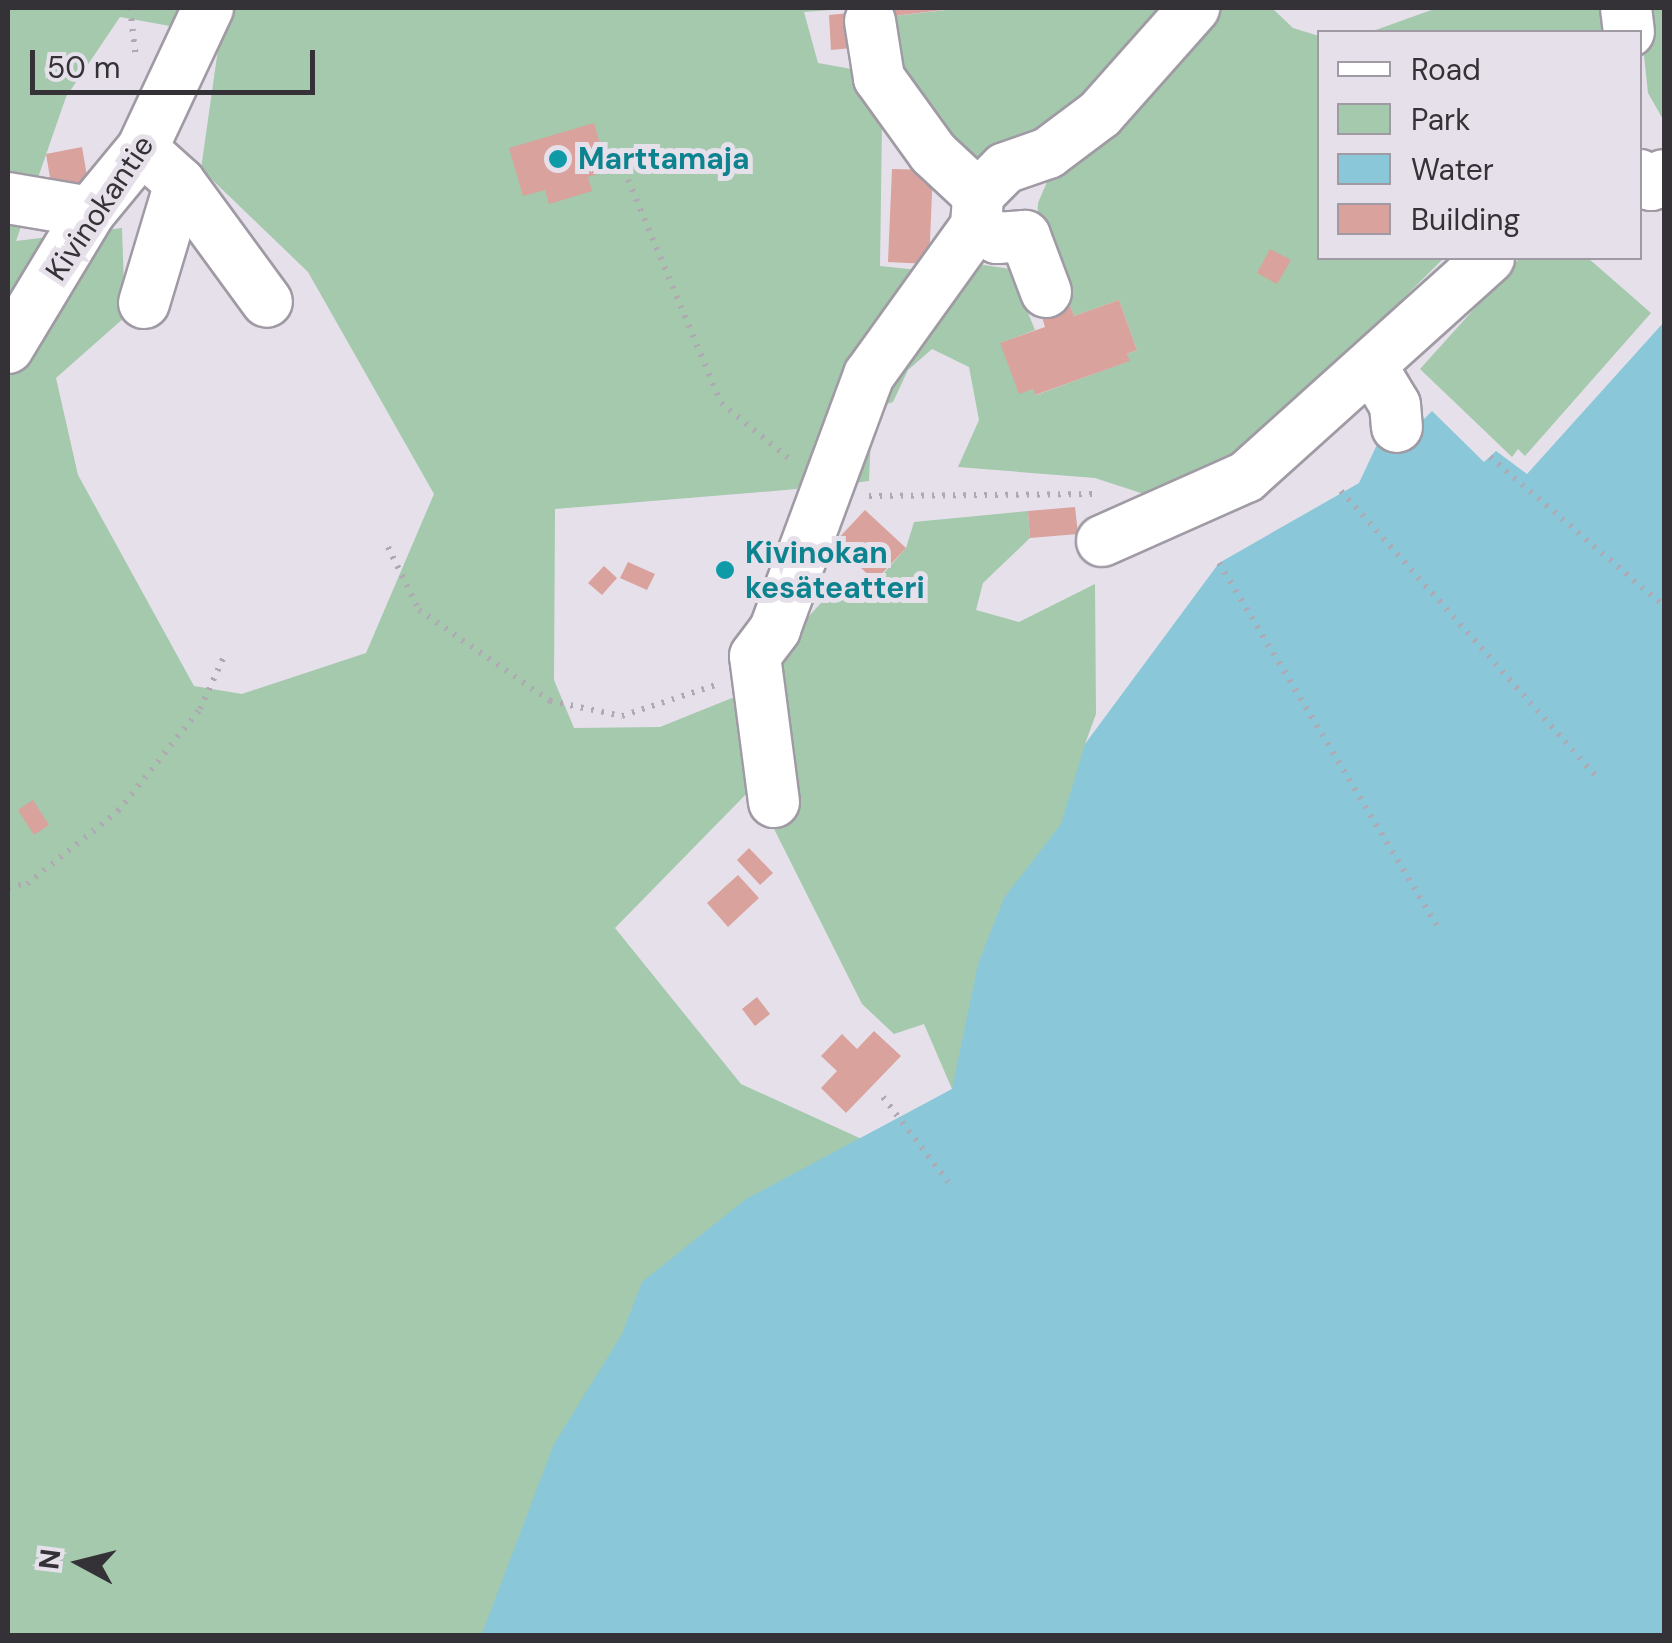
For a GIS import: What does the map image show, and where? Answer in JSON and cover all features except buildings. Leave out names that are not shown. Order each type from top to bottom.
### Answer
[{"type":"street","name":"Kivinokantie","points":[[8,348],[100,201],[142,149],[208,8]]},
{"type":"street","points":[[774,802],[755,656],[775,628],[869,375],[1005,168],[1048,153],[1100,114],[1194,8]]},
{"type":"street","points":[[870,20],[878,78],[997,238],[1025,236]]},
{"type":"street","points":[[142,149],[180,183],[267,302]]},
{"type":"street","points":[[1046,292],[1025,236],[1025,193],[1048,153]]},
{"type":"street","points":[[1642,177],[1651,185],[1664,175]]},
{"type":"street","points":[[144,303],[180,183]]},
{"type":"street","points":[[8,198],[100,201]]},
{"type":"street","points":[[1102,541],[1246,477],[1372,368],[1487,260]]},
{"type":"street","points":[[1372,368],[1395,405],[1397,427]]},
{"type":"path","points":[[624,170],[721,403],[824,496],[1089,492],[1164,514]]},
{"type":"path","points":[[1490,457],[1664,606]]},
{"type":"path","points":[[1341,491],[1598,778]]},
{"type":"path","points":[[388,547],[419,610],[550,701],[638,712],[732,678],[755,656]]},
{"type":"path","points":[[1219,563],[1439,929]]},
{"type":"path","points":[[8,887],[26,884],[118,810],[200,708],[226,652]]},
{"type":"path","points":[[883,1097],[948,1182]]},
{"type":"green space","points":[[8,8],[859,8],[804,12],[818,63],[857,70],[882,124],[880,266],[928,271],[797,489],[555,509],[554,680],[574,728],[660,727],[737,696],[838,584],[876,582],[906,548],[914,522],[1028,511],[1030,538],[983,583],[976,610],[1019,622],[1095,584],[1096,714],[1085,744],[1105,789],[947,1120],[926,1104],[952,1089],[924,1024],[894,1034],[862,1004],[753,787],[615,928],[741,1084],[866,1141],[533,1635],[8,1636]],"holes":[[[120,17],[220,35],[201,169],[308,272],[434,494],[366,653],[242,694],[194,686],[78,475],[56,378],[125,317],[122,228],[16,241],[66,97]]]},
{"type":"green space","points":[[964,8],[1174,8],[1095,102],[973,163],[900,76],[885,17]]},
{"type":"green space","points":[[1220,8],[1272,8],[1293,28],[1317,35],[1317,260],[1442,260],[1235,465],[1153,497],[1095,478],[958,467],[979,420],[969,367],[932,349],[908,370],[893,402],[872,409],[869,481],[844,484],[860,420],[971,263],[1010,269],[1035,330],[1001,343],[1019,393],[1033,389],[1036,395],[1129,361],[1127,354],[1137,350],[1119,300],[1074,316],[1037,223],[1038,203],[1055,163]]},
{"type":"green space","points":[[1437,8],[1611,8],[1616,30],[1376,30]]},
{"type":"green space","points":[[1639,8],[1664,8],[1664,121],[1648,93]]},
{"type":"green space","points":[[1518,260],[1590,260],[1651,313],[1525,456],[1518,449],[1512,457],[1420,369]]},
{"type":"water","points":[[1664,322],[1664,1635],[481,1636],[554,1444],[622,1334],[642,1282],[746,1199],[952,1089],[978,964],[1004,898],[1061,824],[1085,744],[1219,563],[1359,483],[1381,436],[1417,426],[1432,411],[1484,462],[1496,451],[1527,474]]},
{"type":"place","name":"Marttamaja","points":[[558,159]]},
{"type":"place","name":"Kivinokan kesäteatteri","points":[[725,570]]}]
